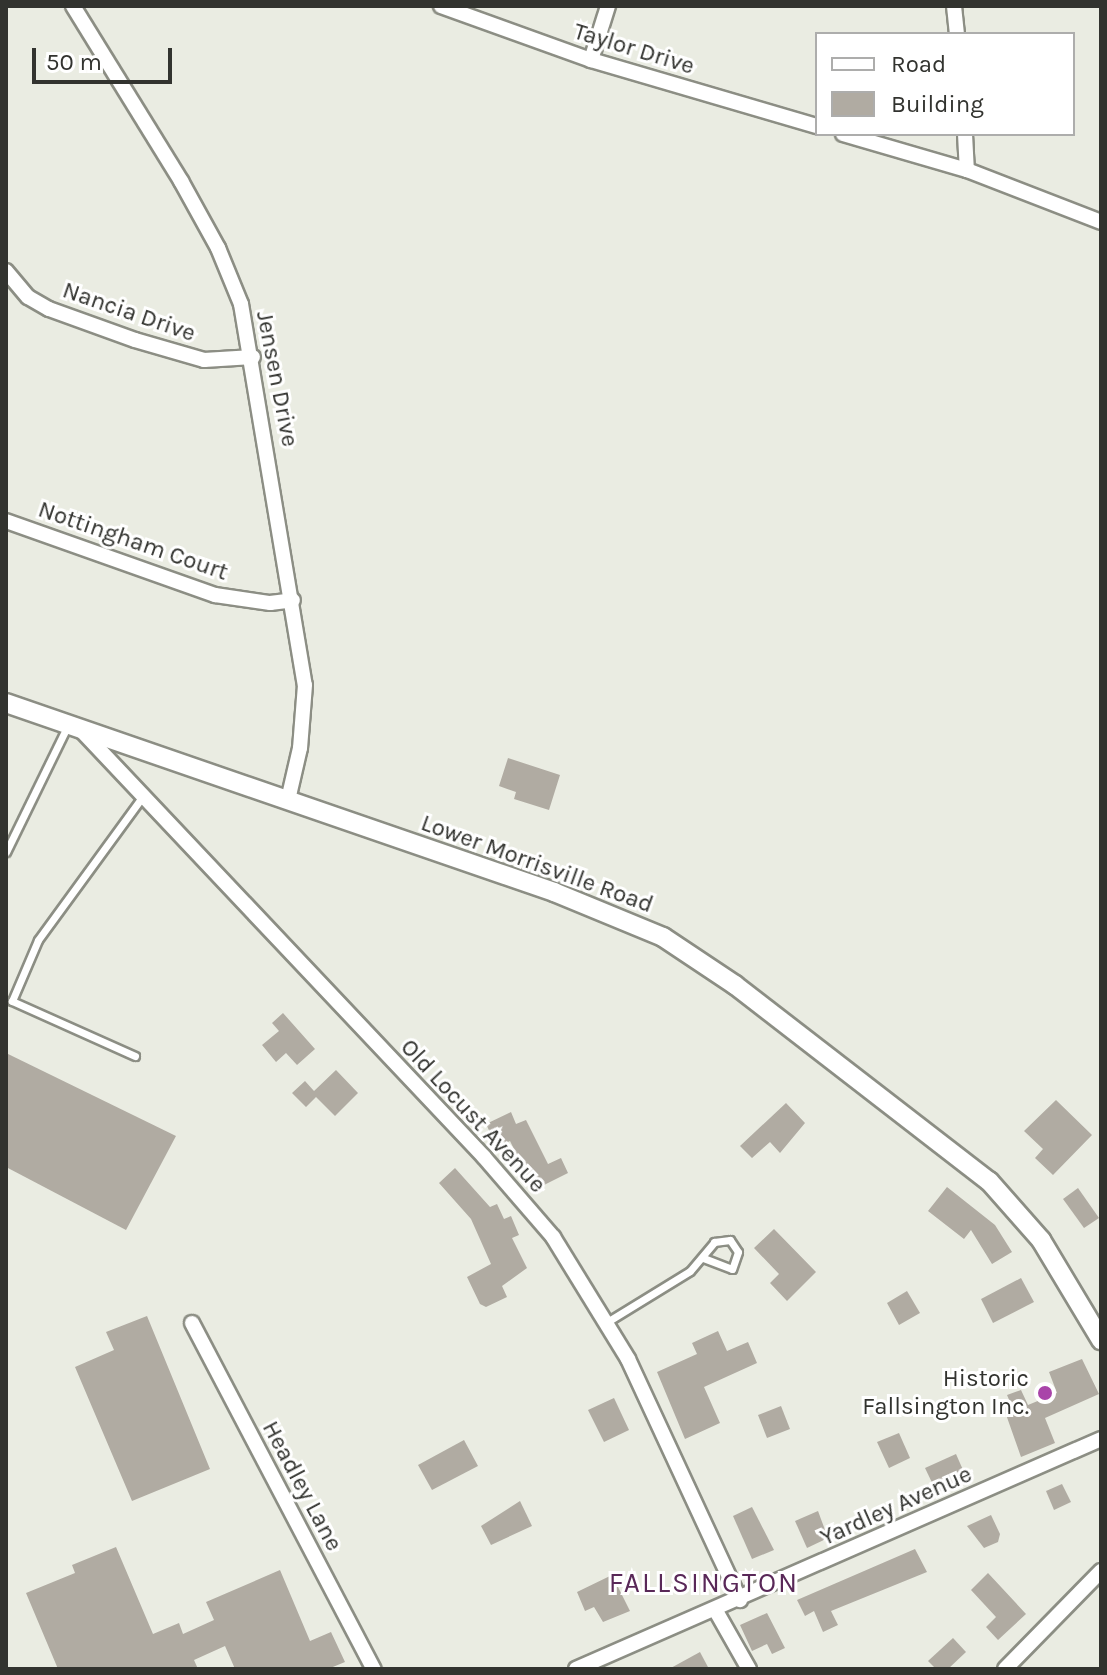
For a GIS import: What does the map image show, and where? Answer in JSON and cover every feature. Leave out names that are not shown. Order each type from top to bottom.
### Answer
[{"type":"street","name":"Jensen Drive","points":[[73,6],[218,248],[241,304],[253,357],[293,600],[305,708],[288,800]]},
{"type":"street","name":"Taylor Drive","points":[[441,6],[591,60],[815,125]]},
{"type":"street","points":[[591,60],[608,6]]},
{"type":"street","points":[[954,6],[957,32]]},
{"type":"street","points":[[850,136],[967,170],[1101,222]]},
{"type":"street","points":[[965,136],[967,170]]},
{"type":"street","name":"Nancia Drive","points":[[6,271],[28,297],[49,309],[135,340],[204,360],[253,357]]},
{"type":"street","name":"Nottingham Court","points":[[6,521],[215,595],[270,603],[293,600]]},
{"type":"street","name":"Lower Morrisville Road","points":[[6,703],[623,918],[708,966],[989,1181],[1041,1240],[1101,1340]]},
{"type":"street","name":"Old Locust Avenue","points":[[74,727],[144,794],[484,1157],[553,1237],[607,1322],[740,1600]]},
{"type":"street","name":"Headley Lane","points":[[192,1323],[374,1669]]},
{"type":"street","name":"Yardley Avenue","points":[[576,1669],[716,1611],[1101,1439]]},
{"type":"street","points":[[1005,1669],[1101,1571]]},
{"type":"street","points":[[716,1611],[749,1669]]},
{"type":"lane","points":[[6,852],[74,727]]},
{"type":"lane","points":[[135,1056],[12,1001],[38,940],[144,794]]},
{"type":"lane","points":[[607,1322],[703,1258],[714,1242],[730,1240],[738,1252],[732,1269],[703,1258]]},
{"type":"building","points":[[508,758],[560,775],[549,810],[514,799],[516,792],[499,786]]},
{"type":"building","points":[[283,1013],[315,1049],[297,1065],[286,1053],[276,1062],[262,1045],[279,1031],[272,1023]]},
{"type":"building","points":[[6,1053],[176,1136],[126,1230],[6,1167]]},
{"type":"building","points":[[336,1070],[358,1093],[335,1116],[316,1097],[306,1107],[292,1093],[305,1081],[314,1091]]},
{"type":"building","points":[[1056,1100],[1092,1135],[1053,1175],[1035,1158],[1043,1149],[1024,1131]]},
{"type":"building","points":[[786,1103],[805,1123],[780,1153],[770,1142],[752,1158],[740,1146]]},
{"type":"building","points":[[511,1112],[516,1124],[526,1120],[548,1164],[561,1158],[568,1173],[534,1190],[510,1141],[497,1147],[486,1124]]},
{"type":"building","points":[[455,1168],[490,1207],[497,1204],[504,1219],[511,1216],[519,1235],[512,1238],[527,1268],[502,1286],[507,1297],[486,1307],[480,1304],[467,1277],[491,1264],[471,1219],[439,1183]]},
{"type":"building","points":[[947,1187],[995,1225],[1012,1252],[992,1264],[971,1230],[964,1239],[928,1211]]},
{"type":"building","points":[[1078,1188],[1099,1218],[1084,1228],[1063,1199]]},
{"type":"building","points":[[774,1229],[816,1272],[787,1301],[770,1283],[779,1274],[754,1248]]},
{"type":"building","points":[[1021,1278],[1034,1302],[993,1323],[981,1299]]},
{"type":"building","points":[[907,1291],[920,1313],[899,1325],[887,1303]]},
{"type":"building","points":[[147,1316],[210,1469],[132,1501],[75,1367],[114,1350],[106,1332]]},
{"type":"building","points":[[718,1331],[727,1351],[748,1342],[757,1363],[704,1387],[720,1423],[685,1439],[657,1372],[697,1354],[692,1343]]},
{"type":"building","points":[[1082,1359],[1099,1394],[1045,1418],[1055,1443],[1021,1457],[1003,1406],[1010,1402],[1007,1395],[1021,1390],[1028,1405],[1057,1393],[1049,1372]]},
{"type":"building","points":[[614,1398],[629,1430],[604,1442],[588,1410]]},
{"type":"building","points":[[781,1406],[790,1429],[767,1438],[758,1415]]},
{"type":"building","points":[[899,1433],[910,1458],[889,1468],[877,1442]]},
{"type":"building","points":[[464,1440],[478,1466],[432,1490],[418,1465]]},
{"type":"building","points":[[956,1454],[967,1479],[937,1493],[925,1468]]},
{"type":"building","points":[[1062,1484],[1071,1502],[1054,1510],[1046,1491]]},
{"type":"building","points":[[520,1501],[532,1526],[491,1545],[481,1526]]},
{"type":"building","points":[[752,1507],[774,1550],[752,1559],[733,1516]]},
{"type":"building","points":[[818,1511],[828,1538],[807,1548],[795,1521]]},
{"type":"building","points":[[991,1515],[1000,1534],[998,1542],[984,1548],[967,1526]]},
{"type":"building","points":[[116,1547],[153,1634],[179,1623],[183,1634],[214,1620],[206,1602],[280,1570],[310,1641],[331,1632],[345,1662],[328,1669],[235,1669],[225,1646],[194,1660],[198,1669],[58,1669],[26,1593],[75,1573],[72,1565]]},
{"type":"building","points":[[915,1549],[927,1572],[831,1611],[838,1625],[823,1632],[814,1611],[805,1616],[797,1600]]},
{"type":"building","points":[[988,1573],[1026,1614],[998,1640],[986,1627],[996,1617],[971,1590]]},
{"type":"building","points":[[612,1575],[630,1611],[603,1622],[594,1607],[585,1611],[577,1592]]},
{"type":"building","points":[[767,1613],[785,1648],[772,1654],[767,1644],[752,1651],[740,1625]]},
{"type":"building","points":[[953,1638],[966,1652],[948,1669],[936,1669],[928,1661]]},
{"type":"building","points":[[700,1652],[709,1669],[669,1669]]},
{"type":"place","name":"Historic Fallsington Inc.","points":[[1045,1393]]},
{"type":"district","name":"FALLSINGTON","points":[[704,1583]]}]
